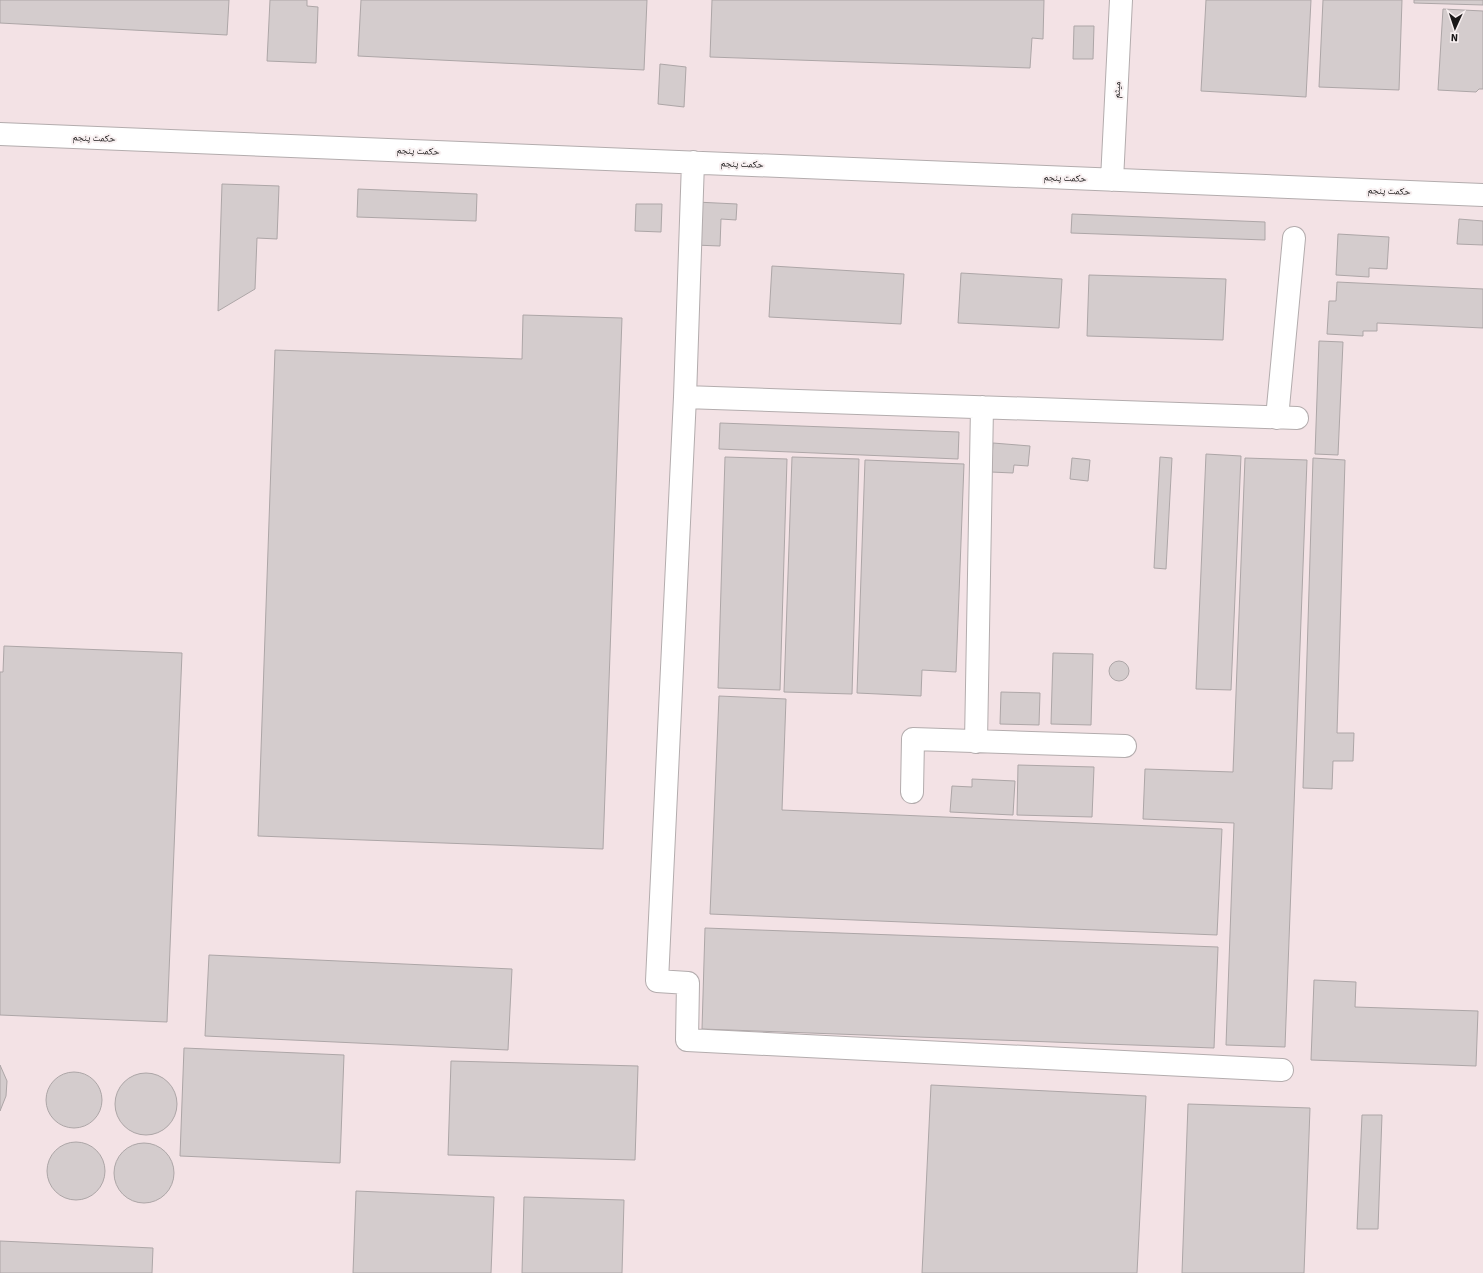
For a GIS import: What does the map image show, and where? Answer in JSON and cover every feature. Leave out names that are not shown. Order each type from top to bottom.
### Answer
[{"type":"street","name":"میثم","points":[[1112,180],[1121,0]]},
{"type":"street","name":"حکمت پنجم","points":[[0,134],[1483,195]]},
{"type":"street","points":[[693,162],[685,397],[657,981],[688,983],[687,1040],[1282,1070]]},
{"type":"street","points":[[685,397],[1287,418],[1294,238]]},
{"type":"street","points":[[976,742],[982,407]]},
{"type":"street","points":[[912,792],[913,739],[1125,746]]},
{"type":"shaded area","points":[[0,0],[1483,0],[1483,1273],[0,1273]]},
{"type":"building","points":[[0,0],[229,0],[227,35],[0,23]]},
{"type":"building","points":[[270,0],[307,0],[307,6],[318,7],[316,63],[267,61]]},
{"type":"building","points":[[361,0],[647,0],[644,70],[358,56]]},
{"type":"building","points":[[712,0],[1044,0],[1043,39],[1032,38],[1030,68],[710,57]]},
{"type":"building","points":[[1206,0],[1311,0],[1306,97],[1201,91]]},
{"type":"building","points":[[1323,0],[1402,0],[1399,90],[1319,87]]},
{"type":"building","points":[[1414,0],[1483,0],[1483,5],[1414,3]]},
{"type":"building","points":[[1443,9],[1483,11],[1483,89],[1479,89],[1476,92],[1438,90]]},
{"type":"building","points":[[1074,26],[1094,26],[1093,59],[1073,59]]},
{"type":"building","points":[[660,64],[686,67],[684,107],[658,104]]},
{"type":"building","points":[[222,184],[279,186],[277,239],[257,238],[255,289],[218,311]]},
{"type":"building","points":[[358,189],[477,194],[476,221],[357,217]]},
{"type":"building","points":[[696,202],[737,204],[736,220],[721,219],[720,246],[694,245]]},
{"type":"building","points":[[636,204],[662,204],[661,232],[635,231]]},
{"type":"building","points":[[1072,214],[1265,222],[1265,240],[1071,233]]},
{"type":"building","points":[[1459,219],[1483,221],[1483,245],[1457,244]]},
{"type":"building","points":[[1338,234],[1389,237],[1387,269],[1369,268],[1369,277],[1336,275]]},
{"type":"building","points":[[772,266],[904,274],[901,324],[769,317]]},
{"type":"building","points":[[961,273],[1062,279],[1059,328],[958,323]]},
{"type":"building","points":[[1089,275],[1226,279],[1223,340],[1087,336]]},
{"type":"building","points":[[1337,282],[1483,289],[1483,328],[1377,323],[1377,331],[1363,331],[1363,336],[1327,334],[1329,301],[1336,301]]},
{"type":"building","points":[[523,315],[622,318],[603,849],[258,836],[275,350],[522,359]]},
{"type":"building","points":[[1319,341],[1343,342],[1338,455],[1315,454]]},
{"type":"building","points":[[720,423],[959,432],[958,459],[719,449]]},
{"type":"building","points":[[993,443],[1030,446],[1028,466],[1014,465],[1013,473],[991,472]]},
{"type":"building","points":[[1206,454],[1241,456],[1231,690],[1196,689]]},
{"type":"building","points":[[725,457],[787,459],[780,690],[718,688]]},
{"type":"building","points":[[792,457],[859,459],[852,694],[784,692]]},
{"type":"building","points":[[1160,457],[1172,458],[1166,569],[1154,568]]},
{"type":"building","points":[[1072,458],[1090,460],[1088,481],[1070,479]]},
{"type":"building","points":[[1245,458],[1307,460],[1285,1047],[1226,1045],[1234,823],[1143,819],[1145,769],[1233,772]]},
{"type":"building","points":[[1313,458],[1345,460],[1337,733],[1354,733],[1353,761],[1333,761],[1332,789],[1303,788]]},
{"type":"building","points":[[865,460],[964,464],[956,672],[922,670],[921,696],[857,693]]},
{"type":"building","points":[[4,646],[182,653],[167,1022],[0,1015],[0,672],[3,672]]},
{"type":"building","points":[[1053,653],[1093,654],[1091,725],[1051,724]]},
{"type":"building","points":[[1119,661],[1126,664],[1129,671],[1126,678],[1119,681],[1112,678],[1109,671],[1112,664]]},
{"type":"building","points":[[1001,692],[1040,693],[1039,725],[1000,724]]},
{"type":"building","points":[[719,696],[786,699],[782,810],[1222,829],[1217,935],[710,914]]},
{"type":"building","points":[[1018,765],[1094,767],[1092,817],[1017,815]]},
{"type":"building","points":[[972,779],[1015,781],[1013,815],[950,812],[952,786],[972,787]]},
{"type":"building","points":[[705,928],[1218,947],[1214,1048],[702,1029]]},
{"type":"building","points":[[209,955],[512,969],[508,1050],[205,1036]]},
{"type":"building","points":[[1314,980],[1356,982],[1355,1007],[1478,1011],[1476,1066],[1311,1060]]},
{"type":"building","points":[[184,1048],[344,1055],[340,1163],[180,1156]]},
{"type":"building","points":[[451,1061],[638,1066],[635,1160],[448,1155]]},
{"type":"building","points":[[0,1065],[7,1081],[6,1096],[0,1111]]},
{"type":"building","points":[[68,1072],[80,1072],[90,1076],[98,1084],[102,1094],[102,1106],[98,1116],[90,1124],[80,1128],[68,1128],[58,1124],[50,1116],[46,1106],[46,1094],[50,1084],[58,1076]]},
{"type":"building","points":[[140,1073],[152,1073],[168,1082],[175,1092],[177,1104],[175,1116],[168,1126],[152,1135],[140,1135],[129,1130],[120,1121],[115,1110],[115,1098],[120,1087],[129,1078]]},
{"type":"building","points":[[931,1085],[1146,1096],[1137,1273],[922,1273]]},
{"type":"building","points":[[1188,1104],[1310,1108],[1304,1273],[1182,1273]]},
{"type":"building","points":[[1362,1115],[1382,1115],[1378,1229],[1357,1229]]},
{"type":"building","points":[[76,1142],[92,1147],[100,1155],[105,1171],[100,1187],[92,1195],[76,1200],[60,1195],[52,1187],[47,1171],[52,1155],[60,1147]]},
{"type":"building","points":[[138,1143],[150,1143],[161,1148],[169,1156],[174,1167],[172,1185],[161,1198],[150,1203],[138,1203],[127,1198],[119,1190],[114,1179],[114,1167],[119,1156],[127,1148]]},
{"type":"building","points":[[356,1191],[494,1197],[491,1273],[353,1273]]},
{"type":"building","points":[[524,1197],[624,1200],[622,1273],[522,1273]]},
{"type":"building","points":[[0,1241],[153,1248],[152,1273],[0,1273]]}]
